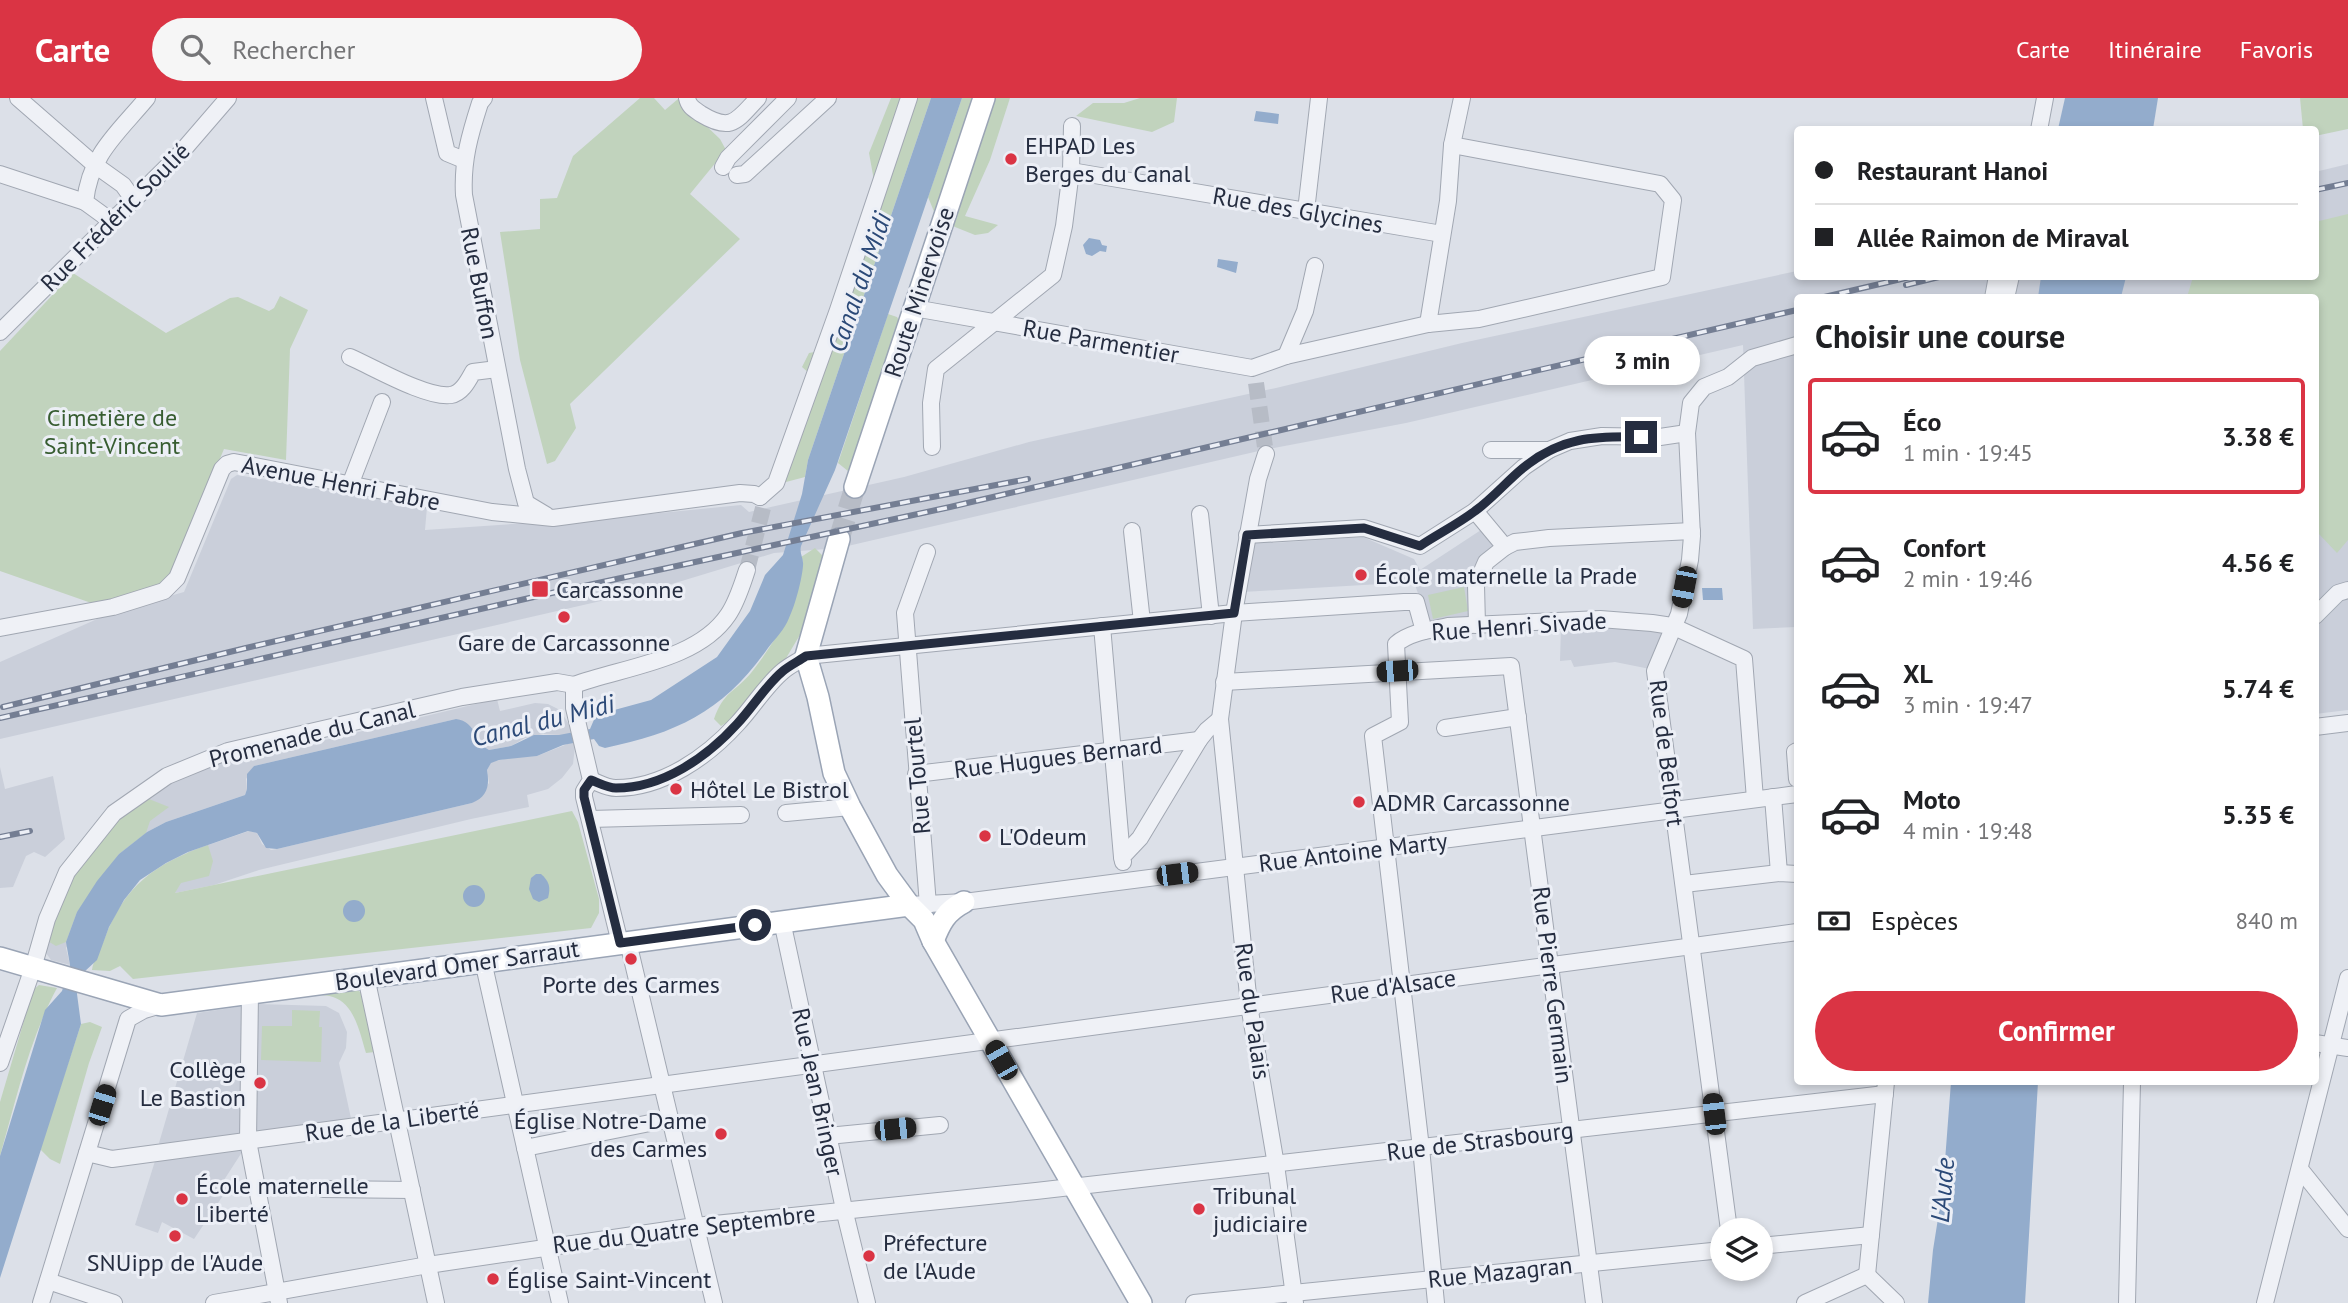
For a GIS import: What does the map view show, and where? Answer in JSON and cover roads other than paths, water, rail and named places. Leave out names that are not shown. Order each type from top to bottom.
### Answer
[{"type":"main road","name":"Route Minervoise","points":[[855,487],[984,98]]},
{"type":"main road","points":[[839,539],[806,656],[818,697],[834,773],[849,807],[887,875],[918,905],[933,941],[1141,1303]]},
{"type":"main road","points":[[887,875],[882,892],[870,909],[915,928],[933,941]]},
{"type":"main road","points":[[933,941],[940,923],[951,908],[964,902]]},
{"type":"main road","name":"Boulevard Omer Sarraut","points":[[0,958],[160,1004],[870,909],[918,905]]},
{"type":"street","points":[[18,98],[94,165],[123,185],[133,199]]},
{"type":"street","name":"Rue Frédéric Soulié","points":[[0,331],[178,156],[228,98]]},
{"type":"street","points":[[433,98],[447,153],[464,160]]},
{"type":"street","name":"Rue Buffon","points":[[484,98],[464,160],[464,195],[517,469],[526,503],[539,513],[553,518]]},
{"type":"street","points":[[687,98],[690,107],[716,124],[729,124],[739,119],[758,98]]},
{"type":"street","points":[[788,98],[728,158],[730,171],[745,174],[828,98]]},
{"type":"street","points":[[515,515],[553,518],[740,494],[754,494],[761,503],[776,483],[909,98]]},
{"type":"street","points":[[1306,211],[1319,98]]},
{"type":"street","points":[[1428,324],[1448,201],[1452,145],[1462,98]]},
{"type":"street","points":[[2039,125],[2045,98]]},
{"type":"street","points":[[85,202],[88,181],[99,154],[141,100]]},
{"type":"street","points":[[932,447],[931,403],[936,369],[1053,275],[1064,226],[1072,125]]},
{"type":"street","name":"Rue Parmentier","points":[[914,308],[1254,376],[1286,356],[1428,324],[1479,319],[1662,277],[1672,200],[1660,184],[1452,145]]},
{"type":"street","name":"Rue des Glycines","points":[[1070,171],[1442,234]]},
{"type":"street","points":[[0,174],[85,202],[107,218],[117,216]]},
{"type":"street","points":[[1286,356],[1305,311],[1315,266]]},
{"type":"street","name":"Rue de Belfort","points":[[1727,1218],[1655,671],[1679,614],[1690,560],[1692,531],[1687,433],[1691,403],[1704,387],[1728,377],[1752,358],[1794,346]]},
{"type":"street","points":[[350,357],[431,394],[453,395],[465,387],[473,372],[497,369]]},
{"type":"street","points":[[350,485],[382,402]]},
{"type":"street","points":[[1247,535],[1364,528],[1420,546],[1475,511],[1524,467],[1549,450],[1570,441],[1602,436],[1660,437],[1687,433]]},
{"type":"street","points":[[1492,450],[1549,450]]},
{"type":"street","name":"Rue du Palais","points":[[1266,454],[1247,535],[1220,719],[1249,1005],[1276,1165],[1294,1298]]},
{"type":"street","name":"Avenue Henri Fabre","points":[[0,628],[113,607],[164,591],[177,578],[222,469],[234,462],[515,515]]},
{"type":"street","name":"Rue Buffon","points":[[515,515],[513,502],[517,469]]},
{"type":"street","points":[[1475,511],[1505,547]]},
{"type":"street","points":[[1200,514],[1211,615]]},
{"type":"street","points":[[1132,531],[1142,622]]},
{"type":"street","points":[[1477,625],[1476,585],[1486,562],[1515,542],[1692,531]]},
{"type":"street","name":"Rue Tourtel","points":[[918,905],[916,774],[905,613],[927,552]]},
{"type":"street","name":"Promenade du Canal","points":[[0,1063],[36,969],[47,919],[67,872],[114,813],[167,776],[228,751],[462,697],[557,682],[574,685],[663,658],[706,637],[729,614],[747,570]]},
{"type":"street","points":[[2319,612],[2339,593],[2348,590]]},
{"type":"street","points":[[591,780],[616,788],[632,786],[660,779],[691,763],[718,744],[782,671],[806,656],[1234,613],[1416,603],[1424,631]]},
{"type":"street","name":"Rue Henri Sivade","points":[[1397,671],[1396,644],[1424,631],[1448,626],[1600,619],[1672,626],[1744,659],[1755,799]]},
{"type":"street","points":[[1102,626],[1124,881]]},
{"type":"street","name":"Rue Pierre Germain","points":[[1397,671],[1511,666],[1594,1303]]},
{"type":"street","points":[[1224,682],[1397,671],[1400,722],[1373,736],[1421,1148],[1436,1303]]},
{"type":"street","points":[[574,685],[574,708],[591,780]]},
{"type":"street","points":[[1445,727],[1518,717]]},
{"type":"street","points":[[1122,857],[1140,838],[1199,740],[1220,719]]},
{"type":"street","points":[[2319,727],[2348,723]]},
{"type":"street","name":"Rue Hugues Bernard","points":[[916,774],[1199,740]]},
{"type":"street","points":[[591,780],[584,790],[590,819],[662,1085],[714,1303]]},
{"type":"street","name":"Rue Antoine Marty","points":[[918,905],[964,902],[1794,794]]},
{"type":"street","points":[[1773,797],[1779,873]]},
{"type":"street","points":[[786,813],[849,807]]},
{"type":"street","points":[[590,819],[741,815]]},
{"type":"street","points":[[1684,884],[1779,873],[1794,874]]},
{"type":"street","name":"Rue Jean Bringer","points":[[782,921],[867,1303]]},
{"type":"street","name":"Rue d'Alsace","points":[[989,1039],[1794,932]]},
{"type":"street","points":[[484,961],[559,1303]]},
{"type":"street","points":[[366,977],[436,1303]]},
{"type":"street","points":[[2265,1303],[2348,978]]},
{"type":"street","points":[[101,988],[128,1019]]},
{"type":"street","points":[[250,993],[248,1141],[277,1297]]},
{"type":"street","points":[[41,1303],[128,1019],[160,1004]]},
{"type":"street","name":"Rue de la Liberté","points":[[87,1153],[113,1159],[989,1039]]},
{"type":"street","points":[[2127,1303],[2132,1085]]},
{"type":"street","points":[[1867,1276],[1886,1088]]},
{"type":"street","name":"Rue de Strasbourg","points":[[1074,1186],[1714,1114],[1886,1088]]},
{"type":"street","points":[[525,1148],[670,1119]]},
{"type":"street","points":[[828,1136],[940,1125]]},
{"type":"street","points":[[2300,1169],[2348,1229]]},
{"type":"street","name":"Rue du Quatre Septembre","points":[[214,1303],[277,1297],[428,1265],[695,1226],[1074,1186]]},
{"type":"street","points":[[323,1189],[412,1189]]},
{"type":"street","points":[[1773,1245],[1871,1235]]},
{"type":"street","name":"Rue Mazagran","points":[[1194,1303],[1294,1298],[1433,1279],[1710,1251]]},
{"type":"street","points":[[1805,1303],[1867,1276]]},
{"type":"street","points":[[1867,1276],[1896,1303]]},
{"type":"street","points":[[48,1281],[114,1303]]},
{"type":"water","points":[[931,98],[962,98],[835,470],[801,546],[803,563],[794,607],[782,630],[751,670],[734,688],[697,716],[655,735],[605,748],[599,746],[594,739],[563,745],[537,756],[491,763],[487,770],[486,790],[481,798],[472,803],[277,849],[266,848],[257,833],[248,831],[188,852],[140,880],[124,900],[109,927],[97,960],[84,972],[77,994],[81,1024],[0,1278],[0,1156],[45,1010],[62,991],[70,965],[66,942],[77,912],[119,854],[147,832],[166,822],[245,795],[247,774],[254,766],[456,719],[468,724],[489,750],[511,746],[534,735],[559,735],[590,729],[596,715],[651,700],[717,657],[750,611],[765,575],[783,555],[802,494],[808,460]]},
{"type":"water","points":[[2065,98],[2158,98],[2153,126],[2059,126]]},
{"type":"water","points":[[1256,111],[1279,114],[1278,124],[1254,121]]},
{"type":"water","points":[[1089,238],[1100,240],[1102,245],[1107,246],[1106,252],[1100,251],[1092,256],[1086,254],[1083,245]]},
{"type":"water","points":[[1218,259],[1238,262],[1236,273],[1217,267]]},
{"type":"water","points":[[2040,280],[2125,280],[2122,294],[2038,294]]},
{"type":"water","points":[[1702,588],[1722,588],[1723,600],[1703,600]]},
{"type":"water","points":[[536,874],[544,877],[549,887],[548,898],[539,902],[533,899],[529,889],[531,878]]},
{"type":"water","points":[[474,885],[482,888],[485,896],[482,904],[474,907],[466,904],[463,896],[466,888]]},
{"type":"water","points":[[354,900],[362,903],[365,911],[362,919],[354,922],[346,919],[343,911],[346,903]]},
{"type":"water","points":[[1951,1085],[2038,1085],[2025,1303],[1928,1303],[1943,1187]]},
{"type":"tunnel","points":[[1256,383],[1266,454]]},
{"type":"tunnel","points":[[839,539],[855,487]]},
{"type":"tunnel","points":[[747,570],[763,508]]},
{"type":"railway","points":[[2319,189],[2348,183]]},
{"type":"railway","points":[[1837,294],[1897,280]]},
{"type":"railway","points":[[1906,285],[1927,280]]},
{"type":"railway","points":[[0,718],[547,594],[950,507],[1794,311]]},
{"type":"railway","points":[[3,707],[742,533],[1028,479]]},
{"type":"railway","points":[[0,837],[30,831]]},
{"type":"place","name":"EHPAD Les Berges du Canal","points":[[1011,159]]},
{"type":"place","name":"École maternelle la Prade","points":[[1361,575]]},
{"type":"place","name":"Carcassonne","points":[[540,589]]},
{"type":"place","name":"Gare de Carcassonne","points":[[564,617]]},
{"type":"place","name":"Hôtel Le Bistrol","points":[[676,789]]},
{"type":"place","name":"ADMR Carcassonne","points":[[1359,802]]},
{"type":"place","name":"L'Odeum","points":[[985,836]]},
{"type":"place","name":"Porte des Carmes","points":[[631,959]]},
{"type":"place","name":"Collège Le Bastion","points":[[260,1083]]},
{"type":"place","name":"Église Notre-Dame des Carmes","points":[[721,1134]]},
{"type":"place","name":"École maternelle Liberté","points":[[182,1199]]},
{"type":"place","name":"Tribunal judiciaire","points":[[1199,1209]]},
{"type":"place","name":"SNUipp de l'Aude","points":[[175,1236]]},
{"type":"place","name":"Préfecture de l'Aude","points":[[869,1256]]},
{"type":"place","name":"Église Saint-Vincent","points":[[493,1279]]},
{"type":"water label","name":"Canal du Midi","points":[[859,282]]},
{"type":"water label","name":"Canal du Midi","points":[[543,720]]},
{"type":"water label","name":"L'Aude","points":[[1942,1190]]},
{"type":"park label","name":"Cimetière de Saint-Vincent","points":[[112,431]]}]
